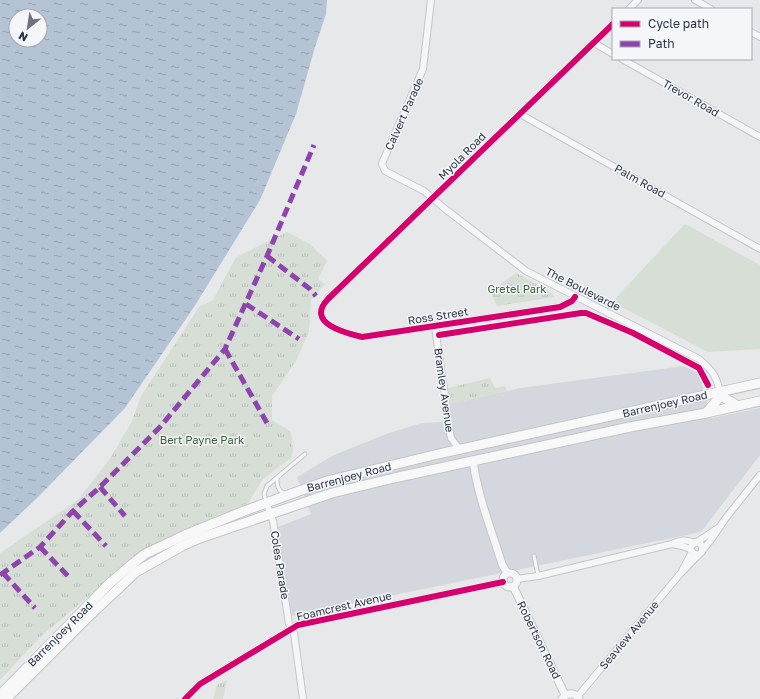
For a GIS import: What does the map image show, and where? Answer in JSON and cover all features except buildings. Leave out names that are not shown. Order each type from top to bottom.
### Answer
[{"type":"main road","name":"Barrenjoey Road","points":[[0,695],[110,584],[145,554],[185,535],[266,502],[327,480],[760,383]]},
{"type":"main road","points":[[720,392],[726,399],[738,406]]},
{"type":"main road","points":[[706,413],[718,399],[720,392]]},
{"type":"main road","name":"Barrenjoey Road","points":[[6,699],[85,620],[136,572],[182,546],[332,493],[473,460],[760,401]]},
{"type":"street","name":"Calvert Parade","points":[[431,0],[424,69],[382,164],[383,168],[387,172],[424,191],[433,199]]},
{"type":"street","points":[[630,8],[638,0]]},
{"type":"street","points":[[695,0],[709,8]]},
{"type":"street","name":"Myola Road","points":[[325,303],[612,25]]},
{"type":"street","points":[[594,43],[612,53]]},
{"type":"street","name":"Trevor Road","points":[[624,60],[760,137]]},
{"type":"street","name":"Palm Road","points":[[520,114],[760,249]]},
{"type":"street","name":"The Boulevarde","points":[[433,199],[526,271],[699,359],[710,368],[715,375],[720,392]]},
{"type":"street","name":"Ross Street","points":[[325,303],[322,312],[322,318],[324,321],[334,328],[358,336],[369,336],[435,327],[560,306],[572,301],[575,296]]},
{"type":"street","name":"Bramley Avenue","points":[[435,327],[451,438],[460,450]]},
{"type":"street","points":[[473,460],[482,500],[502,564],[507,573]]},
{"type":"street","points":[[672,544],[682,546],[693,552],[701,553],[718,528],[760,475]]},
{"type":"street","name":"Coles Parade","points":[[266,502],[271,515],[291,629],[294,633],[303,699]]},
{"type":"street","points":[[693,552],[691,546],[718,528]]},
{"type":"street","points":[[517,579],[538,576],[686,540],[702,545],[703,550]]},
{"type":"street","name":"Seaview Avenue","points":[[579,698],[680,574],[693,552]]},
{"type":"street","points":[[507,573],[513,573],[517,579],[513,586],[509,586],[503,582],[503,577],[507,573]]},
{"type":"street","name":"Foamcrest Avenue","points":[[185,699],[200,684],[298,625],[503,582]]},
{"type":"street","name":"Robertson Road","points":[[513,586],[564,697]]},
{"type":"street","points":[[564,697],[572,694],[579,698]]},
{"type":"lane","points":[[266,502],[264,494],[267,486],[305,454]]},
{"type":"lane","points":[[277,478],[278,488],[281,492],[287,494]]},
{"type":"lane","points":[[534,556],[538,576]]},
{"type":"shaded area","points":[[684,366],[698,373],[712,418],[760,408],[760,455],[701,532],[292,616],[278,527],[311,514],[297,477],[334,455],[386,434],[422,423],[443,422],[440,406],[520,388]]},
{"type":"green space","points":[[685,224],[760,265],[760,349],[708,352],[612,302]]},
{"type":"green space","name":"Bert Payne Park","points":[[287,232],[310,244],[327,261],[318,279],[325,284],[311,300],[309,331],[296,361],[272,396],[272,420],[291,432],[293,451],[291,458],[263,479],[248,503],[137,556],[40,637],[0,680],[0,553],[78,500],[111,457],[132,421],[141,396],[199,307],[213,300],[236,257]]},
{"type":"green space","name":"Gretel Park","points":[[516,273],[546,289],[555,297],[497,306],[490,291]]},
{"type":"green space","points":[[490,378],[495,388],[505,386],[507,391],[450,404],[448,388]]},
{"type":"green space","points":[[227,680],[223,699],[213,699],[217,685]]},
{"type":"water","points":[[0,0],[327,0],[326,14],[296,114],[260,200],[194,307],[125,408],[36,499],[0,533]]},
{"type":"marked path","points":[[0,575],[40,547],[73,511],[100,487],[160,427],[225,349],[267,256],[314,145]]},
{"type":"marked path","points":[[267,256],[310,289],[316,296]]},
{"type":"marked path","points":[[246,304],[299,339]]},
{"type":"marked path","points":[[225,349],[267,423]]},
{"type":"marked path","points":[[100,487],[125,516]]},
{"type":"marked path","points":[[73,511],[106,546]]},
{"type":"marked path","points":[[40,547],[68,576]]},
{"type":"marked path","points":[[3,573],[35,608]]},
{"type":"cycle path","points":[[575,297],[572,301],[560,307],[362,337],[346,333],[330,326],[324,321],[321,314],[322,307],[328,299],[612,25]]},
{"type":"cycle path","points":[[439,335],[586,313],[633,333],[699,368],[708,385]]},
{"type":"cycle path","points":[[185,699],[200,684],[298,625],[503,582]]}]
